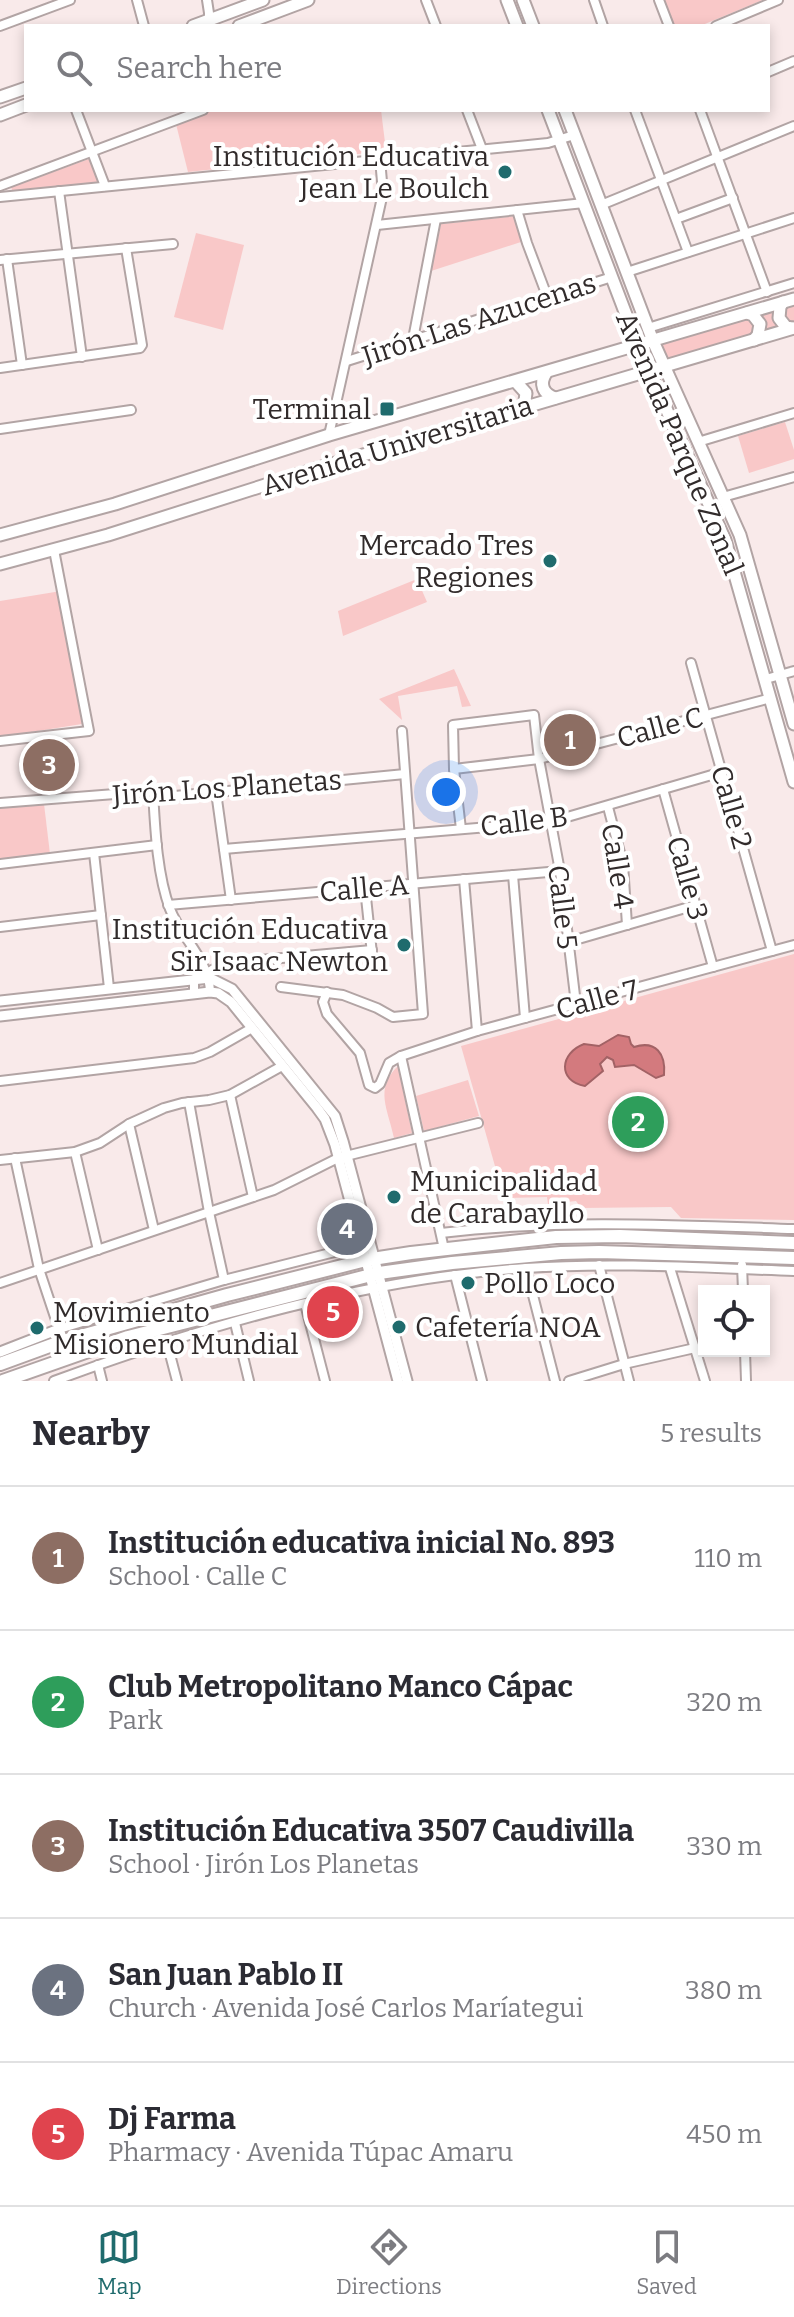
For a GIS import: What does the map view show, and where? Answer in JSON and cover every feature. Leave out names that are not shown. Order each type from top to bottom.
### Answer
[{"type":"highway","points":[[0,1364],[61,1335],[371,1260],[556,1237],[673,1232],[794,1243]]},
{"type":"highway","points":[[671,1261],[673,1232]]},
{"type":"highway","points":[[3,1381],[93,1348],[231,1309],[452,1263],[561,1253],[742,1263],[794,1258]]},
{"type":"highway","points":[[227,1295],[231,1309]]},
{"type":"main road","points":[[208,23],[263,0]]},
{"type":"main road","points":[[244,24],[308,0]]},
{"type":"main road","points":[[507,0],[516,24]]},
{"type":"main road","points":[[523,0],[532,24]]},
{"type":"main road","points":[[0,97],[24,89]]},
{"type":"main road","points":[[0,115],[24,106]]},
{"type":"main road","name":"Avenida Parque Zonal","points":[[549,112],[638,346],[725,540],[794,782]]},
{"type":"main road","name":"Avenida Parque Zonal","points":[[566,112],[653,341],[740,535],[794,724]]},
{"type":"main road","points":[[788,301],[780,307],[779,318],[793,328]]},
{"type":"main road","name":"Avenida Universitaria","points":[[0,535],[115,504],[329,435],[788,301]]},
{"type":"main road","points":[[747,313],[760,324],[754,340]]},
{"type":"main road","name":"Avenida Universitaria","points":[[0,564],[793,328]]},
{"type":"main road","points":[[546,373],[543,388],[555,398]]},
{"type":"main road","points":[[516,382],[526,393],[524,408]]},
{"type":"street","points":[[0,26],[70,0]]},
{"type":"street","points":[[137,0],[143,24]]},
{"type":"street","points":[[207,0],[208,23]]},
{"type":"street","points":[[426,0],[433,24]]},
{"type":"street","points":[[594,0],[602,24]]},
{"type":"street","points":[[659,0],[668,24]]},
{"type":"street","points":[[721,24],[778,0]]},
{"type":"street","points":[[770,71],[794,61]]},
{"type":"street","points":[[77,112],[105,186]]},
{"type":"street","points":[[0,186],[198,112]]},
{"type":"street","points":[[468,112],[482,149]]},
{"type":"street","points":[[636,112],[688,252]]},
{"type":"street","points":[[701,112],[767,292]]},
{"type":"street","points":[[601,205],[794,126]]},
{"type":"street","points":[[0,197],[560,141],[574,135]]},
{"type":"street","points":[[329,435],[383,193],[380,159]]},
{"type":"street","points":[[59,191],[82,357]]},
{"type":"street","points":[[676,219],[733,198]]},
{"type":"street","points":[[377,225],[584,203]]},
{"type":"street","points":[[517,210],[547,296]]},
{"type":"street","name":"Jirón Las Azucenas","points":[[627,272],[794,218]]},
{"type":"street","points":[[413,339],[436,219]]},
{"type":"street","points":[[22,365],[4,260],[173,244]]},
{"type":"street","points":[[0,368],[136,349],[142,345],[126,248]]},
{"type":"street","name":"Jirón Las Azucenas","points":[[347,361],[612,277]]},
{"type":"street","points":[[648,328],[794,283]]},
{"type":"street","points":[[0,429],[131,410]]},
{"type":"street","points":[[698,442],[794,413]]},
{"type":"street","points":[[723,497],[794,477]]},
{"type":"street","points":[[0,741],[89,731],[54,550]]},
{"type":"street","name":"Calle 2","points":[[691,663],[772,951]]},
{"type":"street","points":[[766,679],[794,671]]},
{"type":"street","name":"Calle C","points":[[454,769],[539,759],[771,698]]},
{"type":"street","name":"Calle 5","points":[[454,769],[452,728],[456,723],[534,715],[560,871],[576,1004]]},
{"type":"street","points":[[281,987],[343,995],[393,1017],[420,1015],[425,1010],[402,731]]},
{"type":"street","points":[[454,769],[461,829]]},
{"type":"street","name":"Calle B","points":[[224,849],[550,822],[722,772]]},
{"type":"street","name":"Jirón Los Planetas","points":[[0,803],[153,791],[164,797],[405,774]]},
{"type":"street","name":"Calle 3","points":[[663,789],[713,967]]},
{"type":"street","points":[[153,791],[157,845],[168,905],[208,975],[210,992]]},
{"type":"street","points":[[216,792],[231,900]]},
{"type":"street","name":"Calle 4","points":[[608,807],[623,864],[627,925]]},
{"type":"street","points":[[0,864],[157,845]]},
{"type":"street","points":[[94,853],[109,988]]},
{"type":"street","name":"Calle A","points":[[168,905],[560,871]]},
{"type":"street","points":[[513,875],[525,1018]]},
{"type":"street","points":[[464,879],[477,1031]]},
{"type":"street","points":[[365,888],[373,963]]},
{"type":"street","points":[[568,942],[696,905]]},
{"type":"street","points":[[0,927],[101,915]]},
{"type":"street","name":"Calle 7","points":[[401,1056],[477,1031],[794,945]]},
{"type":"street","points":[[0,1001],[194,979],[208,975],[226,963],[372,950]]},
{"type":"street","points":[[208,975],[239,996],[330,1108],[339,1126],[343,1156],[376,1280],[398,1381]]},
{"type":"street","points":[[194,979],[194,993]]},
{"type":"street","points":[[327,992],[323,1002],[327,1014],[360,1053],[371,1088],[380,1084],[389,1063],[401,1056],[444,1249]]},
{"type":"street","points":[[0,1016],[194,993],[218,993],[231,1002],[325,1119],[343,1156]]},
{"type":"street","points":[[0,1081],[194,1058],[252,1028]]},
{"type":"street","points":[[0,1160],[75,1152],[100,1143],[129,1124],[164,1108],[230,1095],[282,1066]]},
{"type":"street","points":[[230,1095],[253,1197]]},
{"type":"street","points":[[189,1102],[224,1280]]},
{"type":"street","points":[[0,1283],[291,1183],[343,1156],[478,1123]]},
{"type":"street","points":[[129,1124],[154,1230]]},
{"type":"street","points":[[75,1152],[98,1250]]},
{"type":"street","points":[[15,1158],[39,1269],[61,1335]]},
{"type":"street","points":[[441,1233],[523,1225],[606,1223],[673,1232],[794,1229]]},
{"type":"street","points":[[0,1352],[61,1335],[224,1280],[367,1244]]},
{"type":"street","points":[[54,1381],[167,1343],[305,1304],[376,1280],[671,1261],[705,1381]]},
{"type":"street","points":[[743,1285],[742,1263],[794,1271]]},
{"type":"street","points":[[599,1265],[629,1381]]},
{"type":"street","points":[[526,1268],[555,1381]]},
{"type":"street","points":[[455,1275],[482,1381]]},
{"type":"street","points":[[376,1280],[407,1381]]},
{"type":"street","points":[[305,1304],[325,1381]]},
{"type":"street","points":[[235,1323],[249,1381]]},
{"type":"street","points":[[167,1343],[177,1381]]},
{"type":"street","points":[[569,1381],[624,1364],[695,1348]]},
{"type":"street","points":[[745,1357],[746,1381]]},
{"type":"street","points":[[98,1365],[102,1381]]},
{"type":"shaded area","points":[[664,0],[763,0],[705,24],[673,24]]},
{"type":"shaded area","points":[[209,112],[381,112],[386,151],[188,172],[176,124]]},
{"type":"shaded area","points":[[89,159],[98,183],[13,193],[11,187]]},
{"type":"shaded area","points":[[516,216],[524,241],[431,271],[441,224]]},
{"type":"shaded area","points":[[196,233],[244,245],[223,330],[174,317]]},
{"type":"shaded area","points":[[794,303],[794,324],[667,363],[659,344]]},
{"type":"shaded area","points":[[785,422],[794,459],[749,473],[738,436]]},
{"type":"shaded area","points":[[417,579],[427,602],[343,636],[338,611]]},
{"type":"shaded area","points":[[61,591],[82,724],[0,737],[0,601]]},
{"type":"shaded area","points":[[454,669],[471,706],[462,707],[457,686],[398,696],[402,720],[379,699]]},
{"type":"shaded area","points":[[44,804],[50,854],[0,860],[0,808]]},
{"type":"shaded area","points":[[794,954],[794,1220],[681,1218],[671,1207],[581,1208],[576,1201],[548,1204],[547,1197],[504,1198],[461,1046]]},
{"type":"shaded area","points":[[618,1035],[629,1037],[634,1047],[648,1045],[658,1050],[664,1075],[656,1078],[634,1065],[615,1067],[613,1060],[607,1057],[600,1064],[603,1071],[585,1086],[570,1079],[566,1073],[566,1060],[576,1048],[584,1044],[599,1046]]},
{"type":"shaded area","points":[[398,1066],[412,1133],[394,1138],[386,1109],[385,1091],[386,1083]]},
{"type":"shaded area","points":[[468,1080],[479,1116],[424,1131],[416,1096]]},
{"type":"place","name":"Institución Educativa Jean Le Boulch","points":[[505,172]]},
{"type":"place","name":"Terminal","points":[[387,409]]},
{"type":"place","name":"Mercado Tres Regiones","points":[[550,561]]},
{"type":"place","name":"Institución educativa inicial No. 893","points":[[570,740]]},
{"type":"place","name":"Institución Educativa 3507 Caudivilla","points":[[49,765]]},
{"type":"place","name":"Institución Educativa Sir Isaac Newton","points":[[404,945]]},
{"type":"place","name":"Club Metropolitano Manco Cápac","points":[[638,1122]]},
{"type":"place","name":"Municipalidad de Carabayllo","points":[[394,1197]]},
{"type":"place","name":"San Juan Pablo II","points":[[347,1229]]},
{"type":"place","name":"Pollo Loco","points":[[468,1283]]},
{"type":"place","name":"Dj Farma","points":[[333,1312]]},
{"type":"place","name":"Cafetería NOA","points":[[399,1327]]},
{"type":"place","name":"Movimiento Misionero Mundial","points":[[37,1328]]}]
